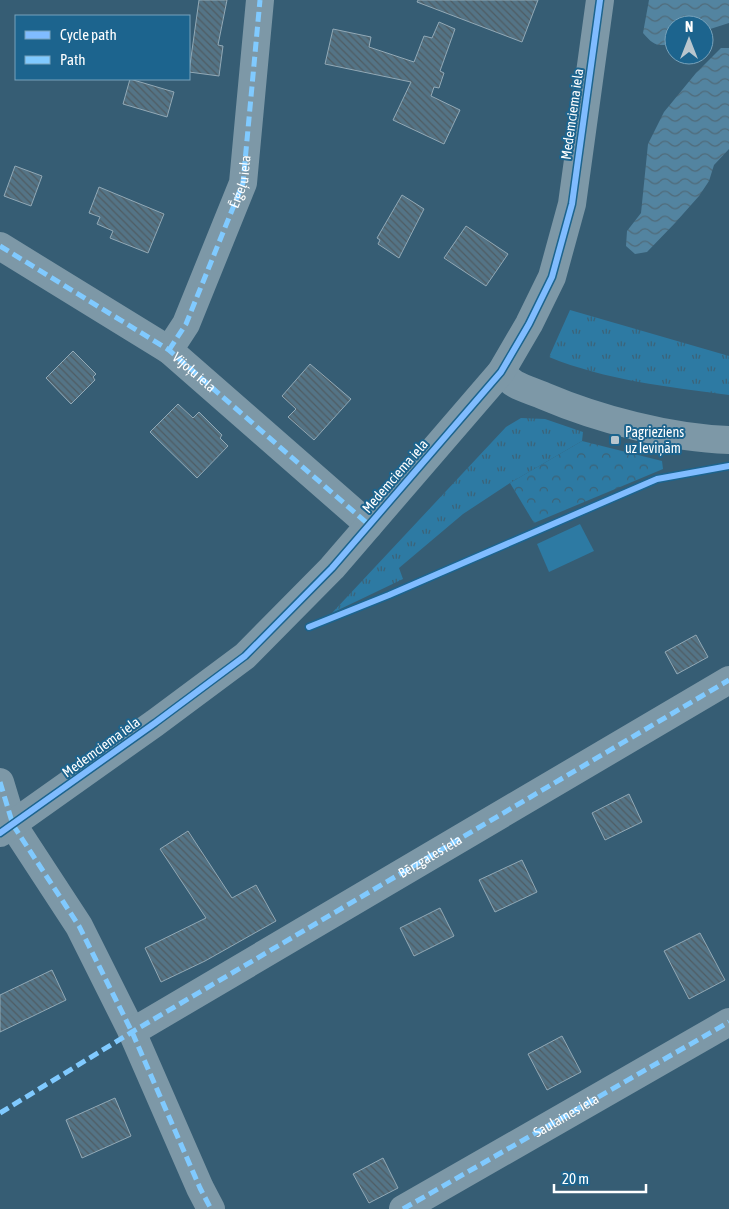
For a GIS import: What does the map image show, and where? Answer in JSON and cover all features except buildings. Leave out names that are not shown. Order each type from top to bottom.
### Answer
[{"type":"street","name":"Ērģeļu iela","points":[[169,350],[186,324],[243,183],[260,0]]},
{"type":"street","name":"Medemciema iela","points":[[6,829],[155,723],[245,656],[332,568],[501,372],[529,324],[552,276],[572,204],[600,0]]},
{"type":"street","name":"Vijoļu iela","points":[[0,246],[169,350],[369,525]]},
{"type":"street","points":[[501,372],[516,385],[571,408],[618,421],[700,439],[729,440]]},
{"type":"street","name":"Bērzgales iela","points":[[132,1032],[729,680]]},
{"type":"street","points":[[0,782],[6,829],[31,850],[79,926],[132,1032],[211,1209]]},
{"type":"street","name":"Saulaines iela","points":[[403,1209],[729,1022]]},
{"type":"green space","points":[[570,310],[729,356],[729,395],[660,386],[615,377],[592,372],[549,357]]},
{"type":"green space","points":[[521,418],[545,419],[583,432],[582,441],[510,483],[463,514],[399,568],[403,579],[332,613],[506,427]]},
{"type":"green space","points":[[582,441],[662,461],[663,469],[534,523],[510,483]]},
{"type":"green space","points":[[580,524],[594,551],[549,572],[537,544]]},
{"type":"water","points":[[649,0],[729,0],[729,23],[714,28],[714,15],[664,15],[664,45],[653,43],[643,33]]},
{"type":"water","points":[[721,48],[729,48],[729,149],[714,165],[709,181],[699,196],[675,223],[647,252],[635,254],[626,246],[627,231],[641,213],[648,144],[664,112],[704,65],[714,65],[714,55]]},
{"type":"marked path","points":[[169,350],[186,324],[243,183],[260,0]]},
{"type":"marked path","points":[[0,246],[169,350],[369,525]]},
{"type":"marked path","points":[[0,1113],[132,1032],[729,680]]},
{"type":"marked path","points":[[0,782],[13,825],[79,926],[132,1032],[211,1209]]},
{"type":"marked path","points":[[403,1209],[729,1022]]},
{"type":"cycle path","points":[[0,833],[155,723],[245,656],[332,568],[501,372],[529,324],[552,277],[572,204],[600,0]]},
{"type":"cycle path","points":[[309,627],[389,595],[657,479],[729,466]]},
{"type":"place","name":"Pagrieziens uz Ieviņām","points":[[615,440]]}]
